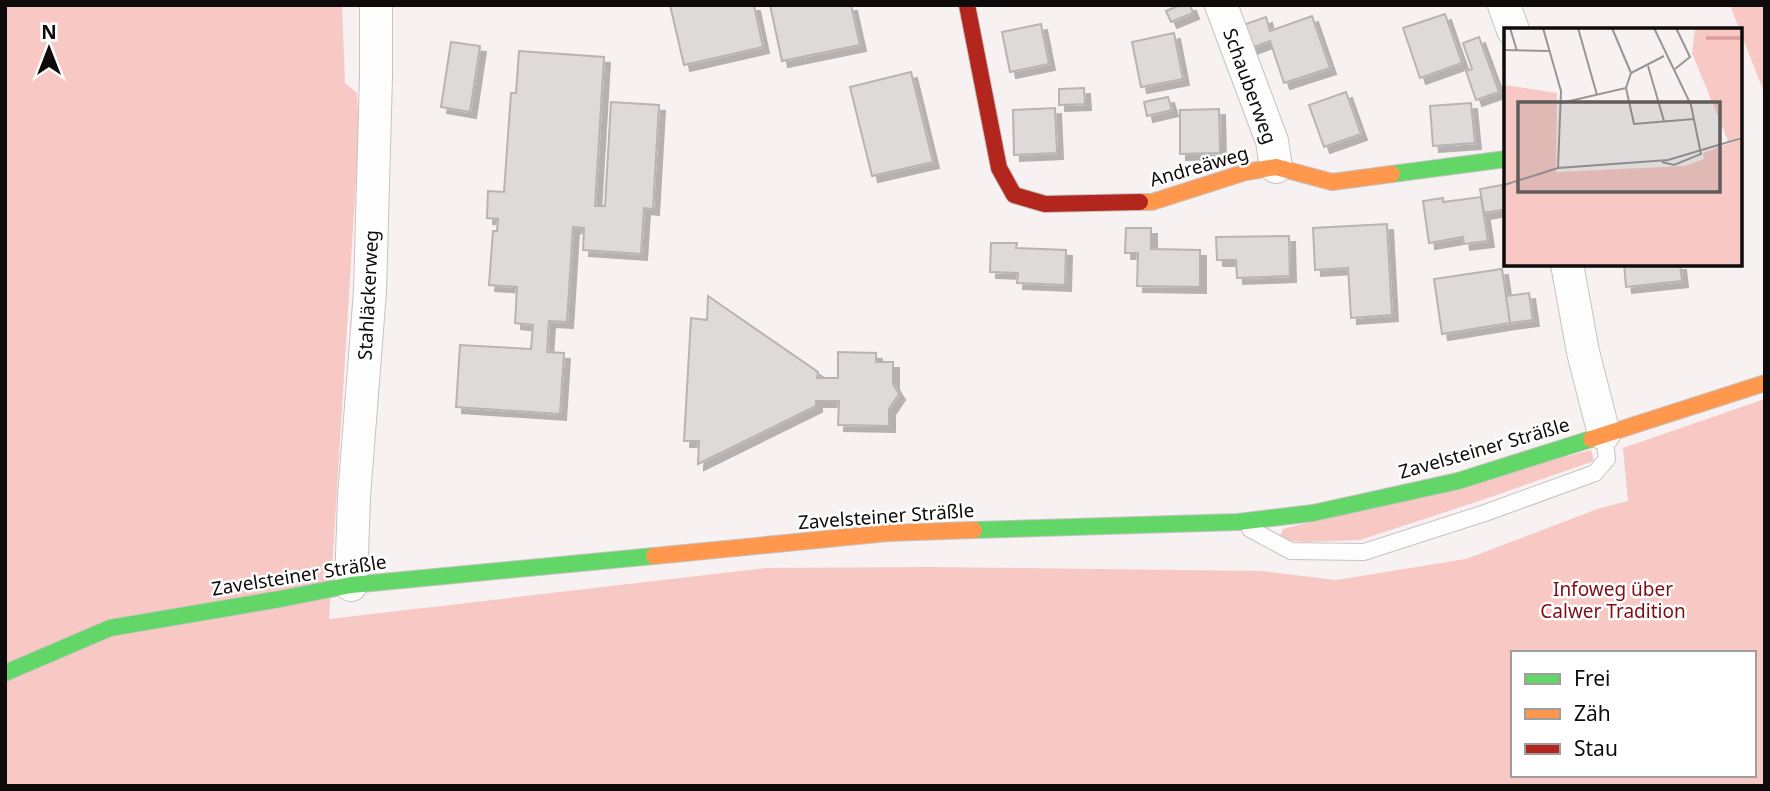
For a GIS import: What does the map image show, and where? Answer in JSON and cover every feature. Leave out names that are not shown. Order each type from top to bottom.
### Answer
[{"type":"street","name":"Andreäweg","points":[[967,5],[999,168],[1014,195],[1045,204],[1152,202],[1246,172],[1276,167],[1332,182],[1504,159]]},
{"type":"street","name":"Schauberweg","points":[[1221,5],[1272,141],[1276,167]]},
{"type":"street","points":[[1504,5],[1512,28]]},
{"type":"street","name":"Stahläckerweg","points":[[351,585],[354,497],[370,291],[378,6]]},
{"type":"street","points":[[1567,266],[1583,352],[1604,434]]},
{"type":"street","name":"Zavelsteiner Sträßle","points":[[5,673],[110,628],[351,585],[888,533],[1238,522],[1313,513],[1458,481],[1765,383]]},
{"type":"lane","points":[[1238,522],[1292,551],[1364,552],[1485,513],[1595,473],[1607,459],[1604,434]]},
{"type":"green space","name":"Infoweg über Calwer Tradition","points":[[5,5],[342,5],[345,83],[357,93],[359,132],[329,619],[766,568],[1262,571],[1336,580],[1466,559],[1600,508],[1628,501],[1623,448],[1765,399],[1765,786],[5,786]]},
{"type":"green space","points":[[1730,5],[1765,5],[1765,95],[1742,36],[1742,28],[1739,28]]},
{"type":"green space","points":[[1591,450],[1594,461],[1360,540],[1279,540],[1283,529]]},
{"type":"building","points":[[670,5],[754,5],[763,47],[684,65]]},
{"type":"building","points":[[770,5],[851,5],[860,45],[782,61]]},
{"type":"building","points":[[1180,5],[1190,5],[1193,13],[1171,22],[1166,11]]},
{"type":"building","points":[[1445,14],[1462,63],[1420,78],[1403,28]]},
{"type":"building","points":[[1312,16],[1330,68],[1284,83],[1270,41],[1251,48],[1243,25],[1266,17],[1270,31]]},
{"type":"building","points":[[1041,24],[1049,64],[1010,72],[1002,32]]},
{"type":"building","points":[[1174,33],[1183,79],[1141,87],[1132,42]]},
{"type":"building","points":[[1479,37],[1499,92],[1476,100],[1466,71],[1472,69],[1463,43]]},
{"type":"building","points":[[451,42],[480,46],[470,112],[441,107]]},
{"type":"building","points":[[519,51],[604,57],[595,206],[605,206],[611,102],[659,105],[653,209],[644,208],[641,254],[583,250],[584,228],[573,227],[567,322],[549,321],[547,352],[564,353],[560,414],[456,407],[460,345],[531,349],[533,325],[515,323],[517,287],[489,285],[493,231],[497,231],[498,219],[487,218],[488,191],[504,192],[511,93],[516,93]]},
{"type":"building","points":[[911,72],[933,162],[872,176],[850,87]]},
{"type":"building","points":[[1084,88],[1085,104],[1059,105],[1059,89]]},
{"type":"building","points":[[1346,92],[1361,134],[1324,147],[1309,105]]},
{"type":"building","points":[[1168,97],[1172,110],[1147,116],[1144,102]]},
{"type":"building","points":[[1471,103],[1475,143],[1433,146],[1430,106]]},
{"type":"building","points":[[1055,108],[1057,153],[1014,155],[1013,110]]},
{"type":"building","points":[[1219,109],[1220,153],[1180,154],[1180,110]]},
{"type":"building","points":[[1502,185],[1504,209],[1484,213],[1480,189]]},
{"type":"building","points":[[1481,197],[1488,241],[1464,244],[1463,237],[1429,243],[1423,201],[1443,198],[1443,202]]},
{"type":"building","points":[[1387,224],[1392,315],[1351,318],[1348,268],[1315,270],[1313,228]]},
{"type":"building","points":[[1126,228],[1151,228],[1151,249],[1200,250],[1200,287],[1137,286],[1138,253],[1125,253]]},
{"type":"building","points":[[1289,236],[1290,276],[1237,278],[1236,260],[1217,260],[1216,237]]},
{"type":"building","points":[[991,243],[1017,243],[1016,248],[1066,250],[1065,285],[1017,283],[1018,273],[990,272]]},
{"type":"building","points":[[1624,266],[1680,266],[1682,281],[1626,287]]},
{"type":"building","points":[[1502,269],[1510,323],[1442,334],[1434,279]]},
{"type":"building","points":[[1529,293],[1533,320],[1510,323],[1506,296]]},
{"type":"building","points":[[708,296],[818,372],[817,378],[838,378],[838,352],[876,353],[876,362],[893,362],[893,384],[899,394],[889,409],[889,426],[838,425],[839,401],[816,401],[816,406],[698,464],[699,441],[684,441],[691,318],[707,320]]},
{"type":"traffic: fast","points":[[1392,174],[1504,159]]},
{"type":"traffic: fast","points":[[974,530],[1238,522],[1313,513],[1458,481],[1591,439]]},
{"type":"traffic: fast","points":[[5,673],[110,628],[351,585],[654,556]]},
{"type":"traffic: slow","points":[[1140,202],[1152,202],[1246,172],[1276,167],[1332,182],[1392,174]]},
{"type":"traffic: slow","points":[[1591,439],[1765,383]]},
{"type":"traffic: slow","points":[[654,556],[888,533],[974,530]]},
{"type":"traffic: jam","points":[[967,5],[999,168],[1014,195],[1045,204],[1140,202]]}]
